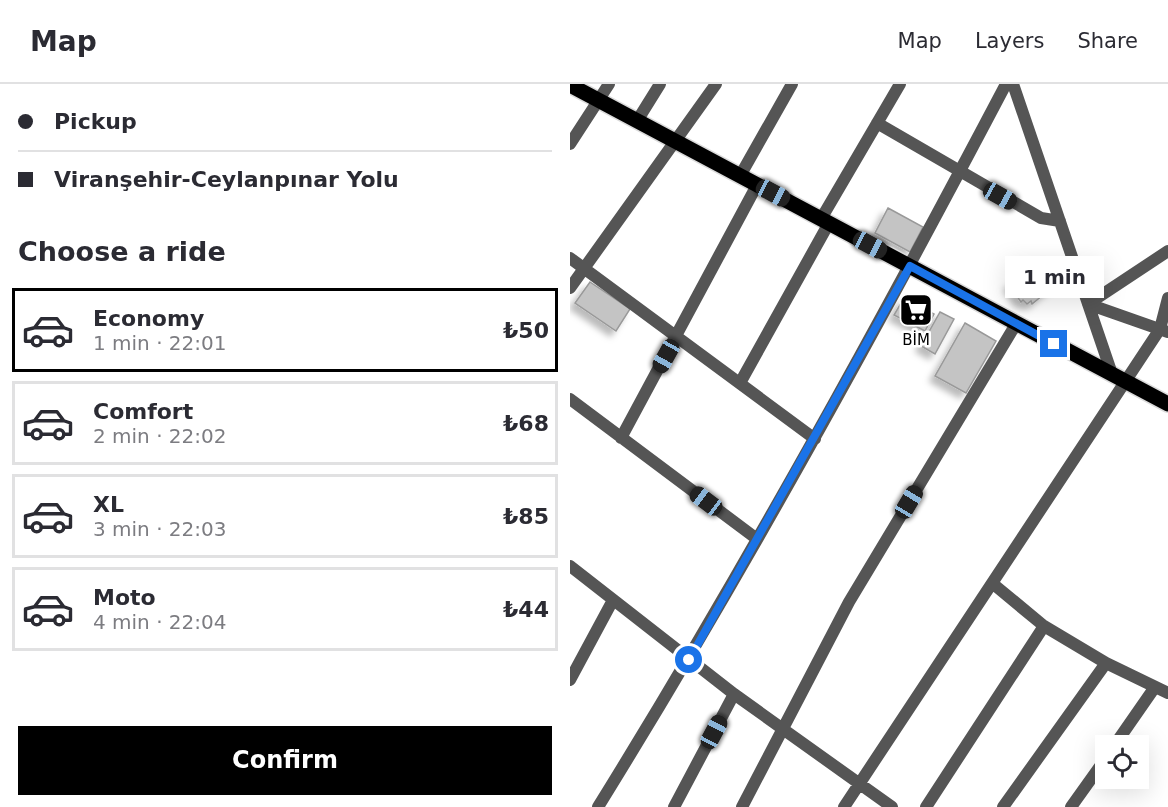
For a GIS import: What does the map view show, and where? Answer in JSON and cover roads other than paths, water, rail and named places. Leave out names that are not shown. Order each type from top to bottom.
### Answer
[{"type":"main road","points":[[570,85],[1168,404]]},
{"type":"street","points":[[570,144],[609,84]]},
{"type":"street","points":[[637,121],[660,84]]},
{"type":"street","points":[[570,288],[716,84]]},
{"type":"street","points":[[740,176],[792,84]]},
{"type":"street","points":[[740,383],[877,123],[900,84]]},
{"type":"street","points":[[598,807],[689,660],[815,439],[1006,84]]},
{"type":"street","points":[[1013,84],[1088,304],[1118,378]]},
{"type":"street","points":[[877,123],[959,173],[1041,218],[1060,221]]},
{"type":"street","points":[[621,438],[757,185]]},
{"type":"street","points":[[1088,304],[1168,251]]},
{"type":"street","points":[[570,258],[815,439]]},
{"type":"street","points":[[844,807],[992,583],[1118,378],[1164,330],[1168,298]]},
{"type":"street","points":[[1088,304],[1164,330]]},
{"type":"street","points":[[742,807],[849,602],[1016,324]]},
{"type":"street","points":[[570,399],[757,539]]},
{"type":"street","points":[[570,566],[734,694],[892,807]]},
{"type":"street","points":[[992,583],[1044,626],[1106,663],[1168,693]]},
{"type":"street","points":[[570,680],[613,600]]},
{"type":"street","points":[[926,807],[1044,626]]},
{"type":"street","points":[[1003,807],[1106,663]]},
{"type":"street","points":[[1122,735],[1155,687]]},
{"type":"street","points":[[674,807],[734,694]]},
{"type":"street","points":[[1071,807],[1095,773]]},
{"type":"place","name":"BİM","points":[[916,310]]}]
